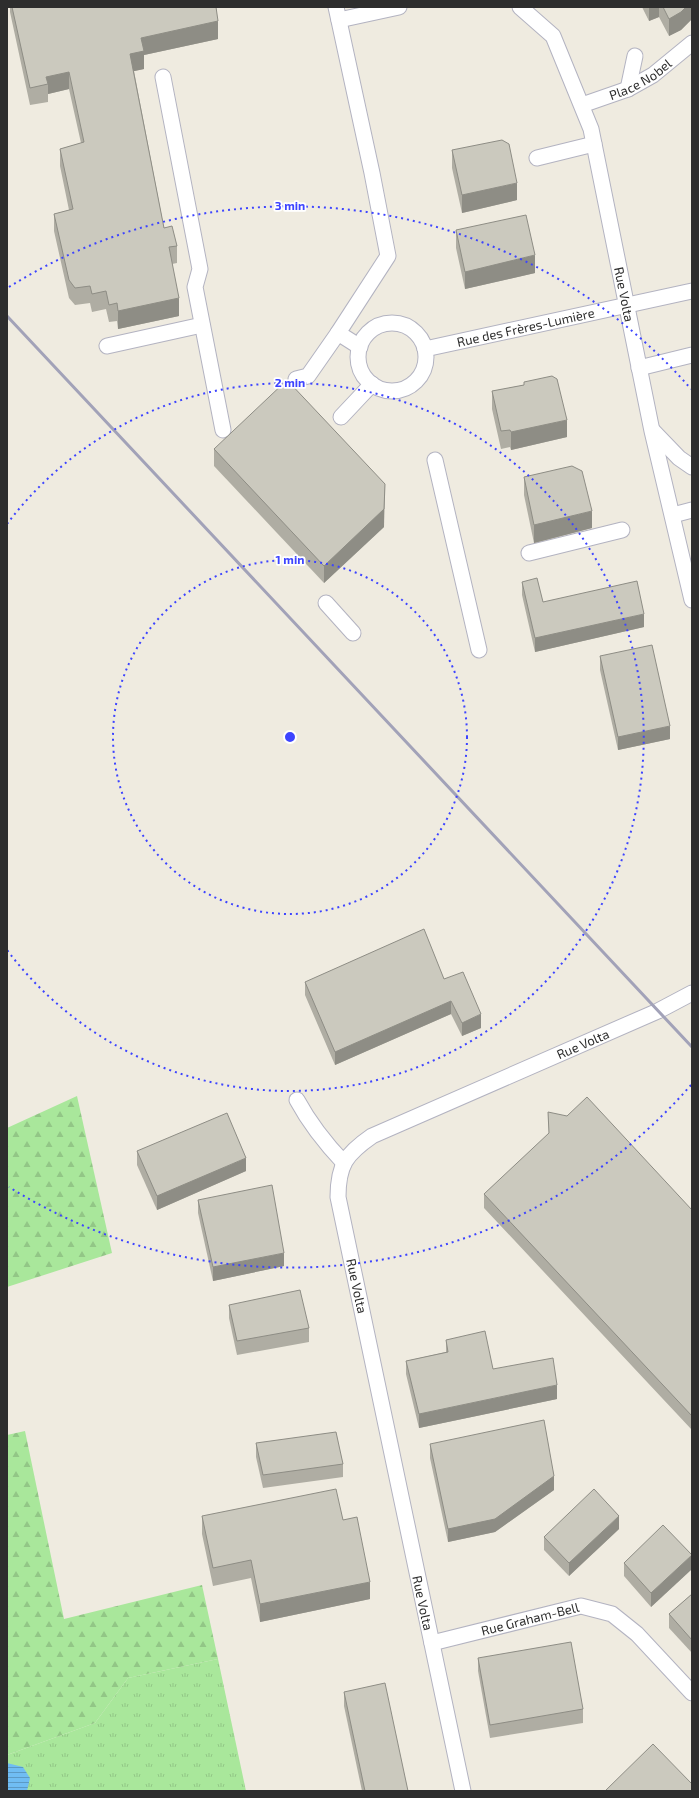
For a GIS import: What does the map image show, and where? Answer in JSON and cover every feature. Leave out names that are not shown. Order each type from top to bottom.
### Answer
[{"type":"street","points":[[296,379],[308,376],[388,256],[372,173],[337,14],[399,7]]},
{"type":"street","name":"Rue Volta","points":[[520,7],[553,36],[591,129],[652,431],[692,600]]},
{"type":"street","name":"Place Nobel","points":[[582,105],[628,89],[653,75],[690,50]]},
{"type":"street","points":[[628,89],[635,56]]},
{"type":"street","points":[[163,77],[200,269],[195,287],[223,430]]},
{"type":"street","points":[[537,158],[594,144]]},
{"type":"street","name":"Rue des Frères-Lumière","points":[[425,349],[692,290]]},
{"type":"street","points":[[391,323],[403,325],[413,330],[421,338],[425,349],[426,360],[424,370],[418,380],[409,387],[399,391],[388,391],[377,388],[362,372],[359,362],[360,347],[363,340],[370,332],[380,326],[391,323]]},
{"type":"street","points":[[107,346],[202,325]]},
{"type":"street","points":[[338,333],[360,347]]},
{"type":"street","points":[[639,368],[692,355]]},
{"type":"street","points":[[341,417],[372,384]]},
{"type":"street","points":[[652,431],[679,458],[692,467]]},
{"type":"street","points":[[435,460],[479,650]]},
{"type":"street","points":[[673,515],[692,510]]},
{"type":"street","points":[[529,552],[622,530]]},
{"type":"street","points":[[326,604],[353,633]]},
{"type":"street","name":"Rue Volta","points":[[463,1791],[338,1197],[338,1180],[344,1162],[356,1147],[372,1136],[658,1011],[692,993]]},
{"type":"street","points":[[296,1100],[312,1127],[324,1142],[344,1162]]},
{"type":"street","name":"Rue Graham-Bell","points":[[432,1643],[581,1606],[612,1614],[637,1634],[692,1693]]},
{"type":"green space","points":[[77,1096],[112,1253],[7,1287],[7,1128]]},
{"type":"green space","points":[[25,1431],[64,1619],[202,1585],[218,1659],[128,1678],[95,1723],[7,1755],[7,1435]]},
{"type":"green space","points":[[218,1659],[246,1791],[7,1791],[7,1755],[95,1723],[128,1678]]},
{"type":"water","points":[[7,1763],[23,1767],[30,1778],[27,1791],[7,1791]]},
{"type":"building","points":[[12,7],[216,7],[218,21],[141,38],[144,51],[130,54],[164,228],[172,226],[177,246],[169,247],[179,298],[118,311],[117,303],[109,305],[106,291],[92,294],[90,286],[75,288],[69,280],[54,214],[73,209],[60,149],[84,142],[69,72],[46,77],[48,84],[30,88]]},
{"type":"building","points":[[663,7],[686,7],[681,12],[669,19]]},
{"type":"building","points":[[502,140],[509,144],[517,183],[462,195],[452,150]]},
{"type":"building","points":[[526,215],[535,255],[465,272],[456,230]]},
{"type":"building","points":[[552,376],[557,379],[567,420],[511,432],[510,430],[501,431],[492,391],[524,385],[524,382]]},
{"type":"building","points":[[287,380],[385,484],[384,509],[324,566],[214,449]]},
{"type":"building","points":[[572,466],[582,471],[592,511],[534,525],[524,477]]},
{"type":"building","points":[[537,578],[543,602],[637,581],[644,614],[535,638],[522,582]]},
{"type":"building","points":[[652,645],[670,726],[618,737],[600,656]]},
{"type":"building","points":[[424,929],[444,979],[463,972],[481,1014],[462,1023],[451,1001],[335,1052],[305,982]]},
{"type":"building","points":[[587,1097],[692,1210],[692,1416],[484,1194],[549,1133],[548,1112],[567,1116]]},
{"type":"building","points":[[227,1113],[246,1158],[157,1196],[137,1151]]},
{"type":"building","points":[[272,1185],[284,1253],[213,1267],[198,1200]]},
{"type":"building","points":[[300,1290],[309,1328],[237,1341],[229,1305]]},
{"type":"building","points":[[485,1331],[493,1369],[553,1358],[557,1385],[419,1414],[406,1361],[448,1352],[446,1340]]},
{"type":"building","points":[[544,1420],[554,1476],[495,1519],[448,1529],[430,1444]]},
{"type":"building","points":[[336,1432],[343,1464],[263,1475],[256,1443]]},
{"type":"building","points":[[336,1489],[343,1520],[357,1517],[370,1582],[260,1604],[251,1560],[213,1568],[202,1516]]},
{"type":"building","points":[[594,1489],[619,1516],[569,1563],[544,1537]]},
{"type":"building","points":[[663,1525],[692,1555],[651,1593],[624,1563]]},
{"type":"building","points":[[692,1594],[692,1640],[669,1614]]},
{"type":"building","points":[[571,1642],[583,1709],[490,1725],[478,1658]]},
{"type":"building","points":[[385,1683],[408,1791],[365,1791],[344,1692]]},
{"type":"building","points":[[653,1744],[692,1784],[692,1791],[605,1791]]},
{"type":"railway","points":[[7,316],[692,1047]]}]
